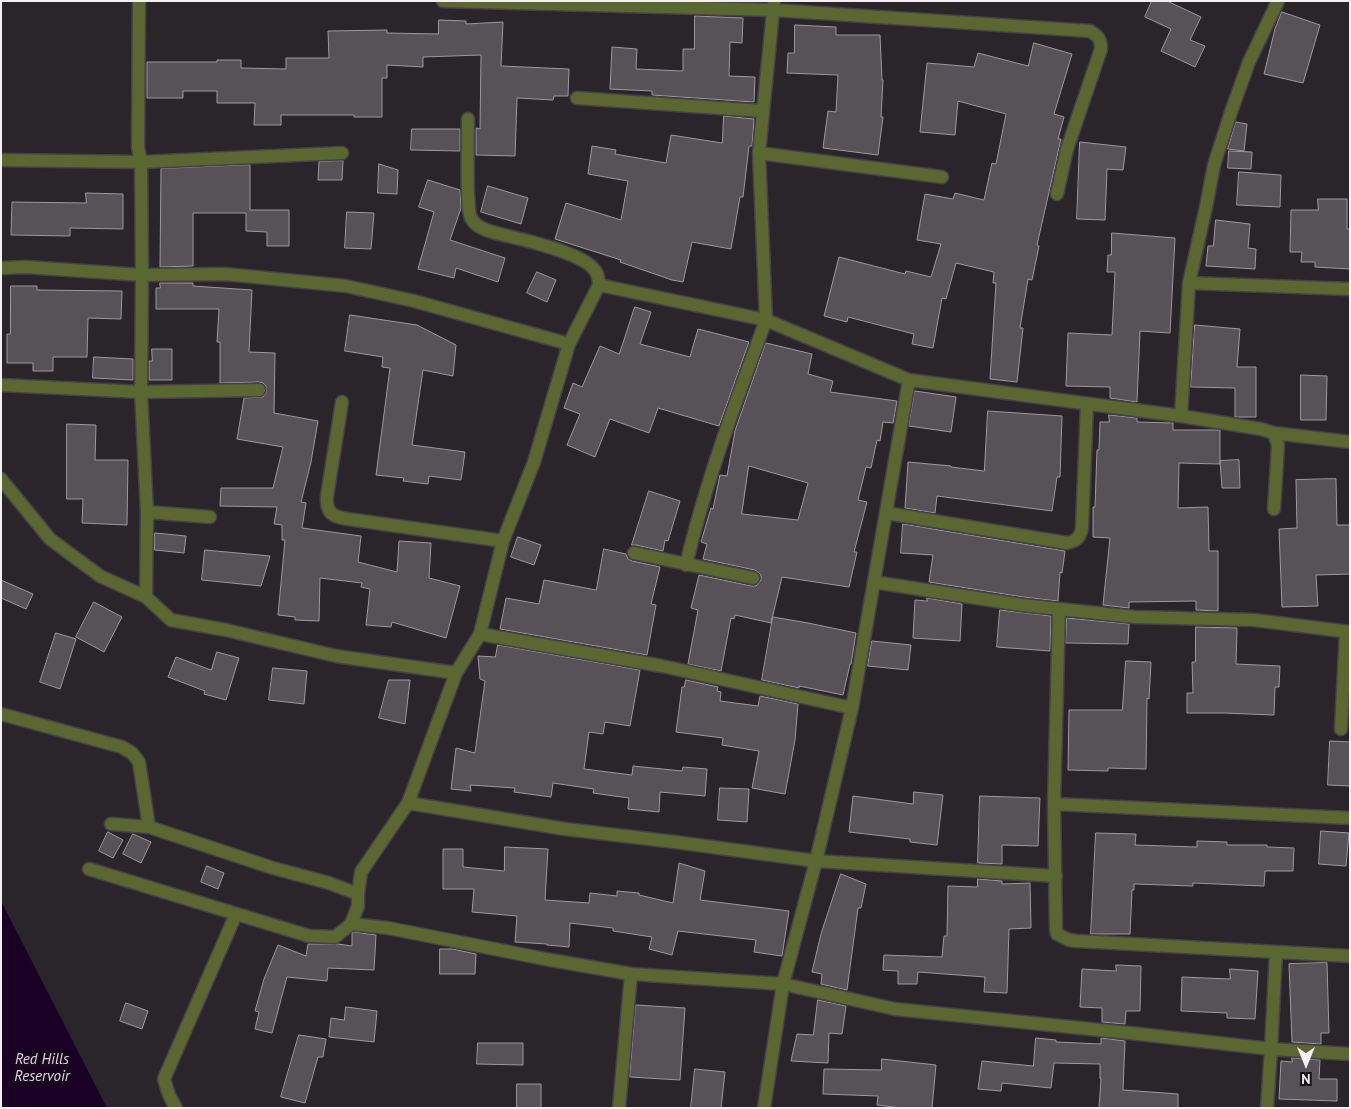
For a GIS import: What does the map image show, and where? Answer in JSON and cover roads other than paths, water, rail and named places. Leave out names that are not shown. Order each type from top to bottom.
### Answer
[{"type":"street","points":[[139,1],[138,147],[141,162],[141,392],[147,512],[146,597]]},
{"type":"street","points":[[444,1],[773,5],[1090,31],[1098,36],[1101,41],[1101,49],[1067,149],[1057,194]]},
{"type":"street","points":[[1181,416],[1189,283],[1214,165],[1249,62],[1278,1]]},
{"type":"street","points":[[686,565],[698,518],[726,429],[766,320],[759,153],[773,5]]},
{"type":"street","points":[[577,98],[762,111]]},
{"type":"street","points":[[89,869],[309,936],[335,937],[351,924],[358,906],[360,872],[408,803],[456,673],[480,634],[503,541],[534,462],[569,344],[599,285],[599,277],[594,269],[582,260],[536,243],[491,231],[472,220],[469,212],[468,119]]},
{"type":"street","points":[[1,160],[141,162],[342,153]]},
{"type":"street","points":[[759,153],[942,177]]},
{"type":"street","points":[[1,268],[26,267],[142,276],[225,274],[346,286],[414,301],[569,344]]},
{"type":"street","points":[[1189,283],[1350,289]]},
{"type":"street","points":[[599,285],[766,320],[909,380],[1181,416],[1261,429],[1274,433],[1350,442]]},
{"type":"street","points":[[764,1108],[783,984],[816,861],[852,708],[909,380]]},
{"type":"street","points":[[1,385],[141,392],[259,390]]},
{"type":"street","points":[[342,402],[327,496],[327,508],[333,515],[340,518],[503,541]]},
{"type":"street","points":[[886,513],[1066,543],[1073,542],[1078,539],[1082,528],[1087,404]]},
{"type":"street","points":[[1274,433],[1278,445],[1274,509]]},
{"type":"street","points":[[1,479],[50,539],[100,576],[146,597],[171,620],[226,630],[336,656],[456,673]]},
{"type":"street","points":[[147,512],[210,517]]},
{"type":"street","points":[[634,553],[753,578]]},
{"type":"street","points":[[874,582],[1059,610],[1135,617],[1254,620],[1348,632],[1341,729]]},
{"type":"street","points":[[1059,610],[1054,804],[1057,934],[1069,940],[1350,956]]},
{"type":"street","points":[[480,634],[662,666],[852,708]]},
{"type":"street","points":[[1,714],[122,747],[132,753],[139,762],[150,827]]},
{"type":"street","points":[[408,803],[565,830],[675,842],[816,861],[1056,876]]},
{"type":"street","points":[[1054,804],[1350,818]]},
{"type":"street","points":[[111,824],[150,827],[272,868],[329,883],[358,894]]},
{"type":"street","points":[[176,1108],[164,1079],[236,914]]},
{"type":"street","points":[[351,924],[388,928],[631,974],[783,984],[895,1009],[1271,1049],[1350,1054]]},
{"type":"street","points":[[1267,1108],[1276,952]]},
{"type":"street","points":[[619,1108],[631,974]]},
{"type":"water","name":"Red Hills Reservoir","points":[[1,901],[107,1108],[1,1108]]}]
